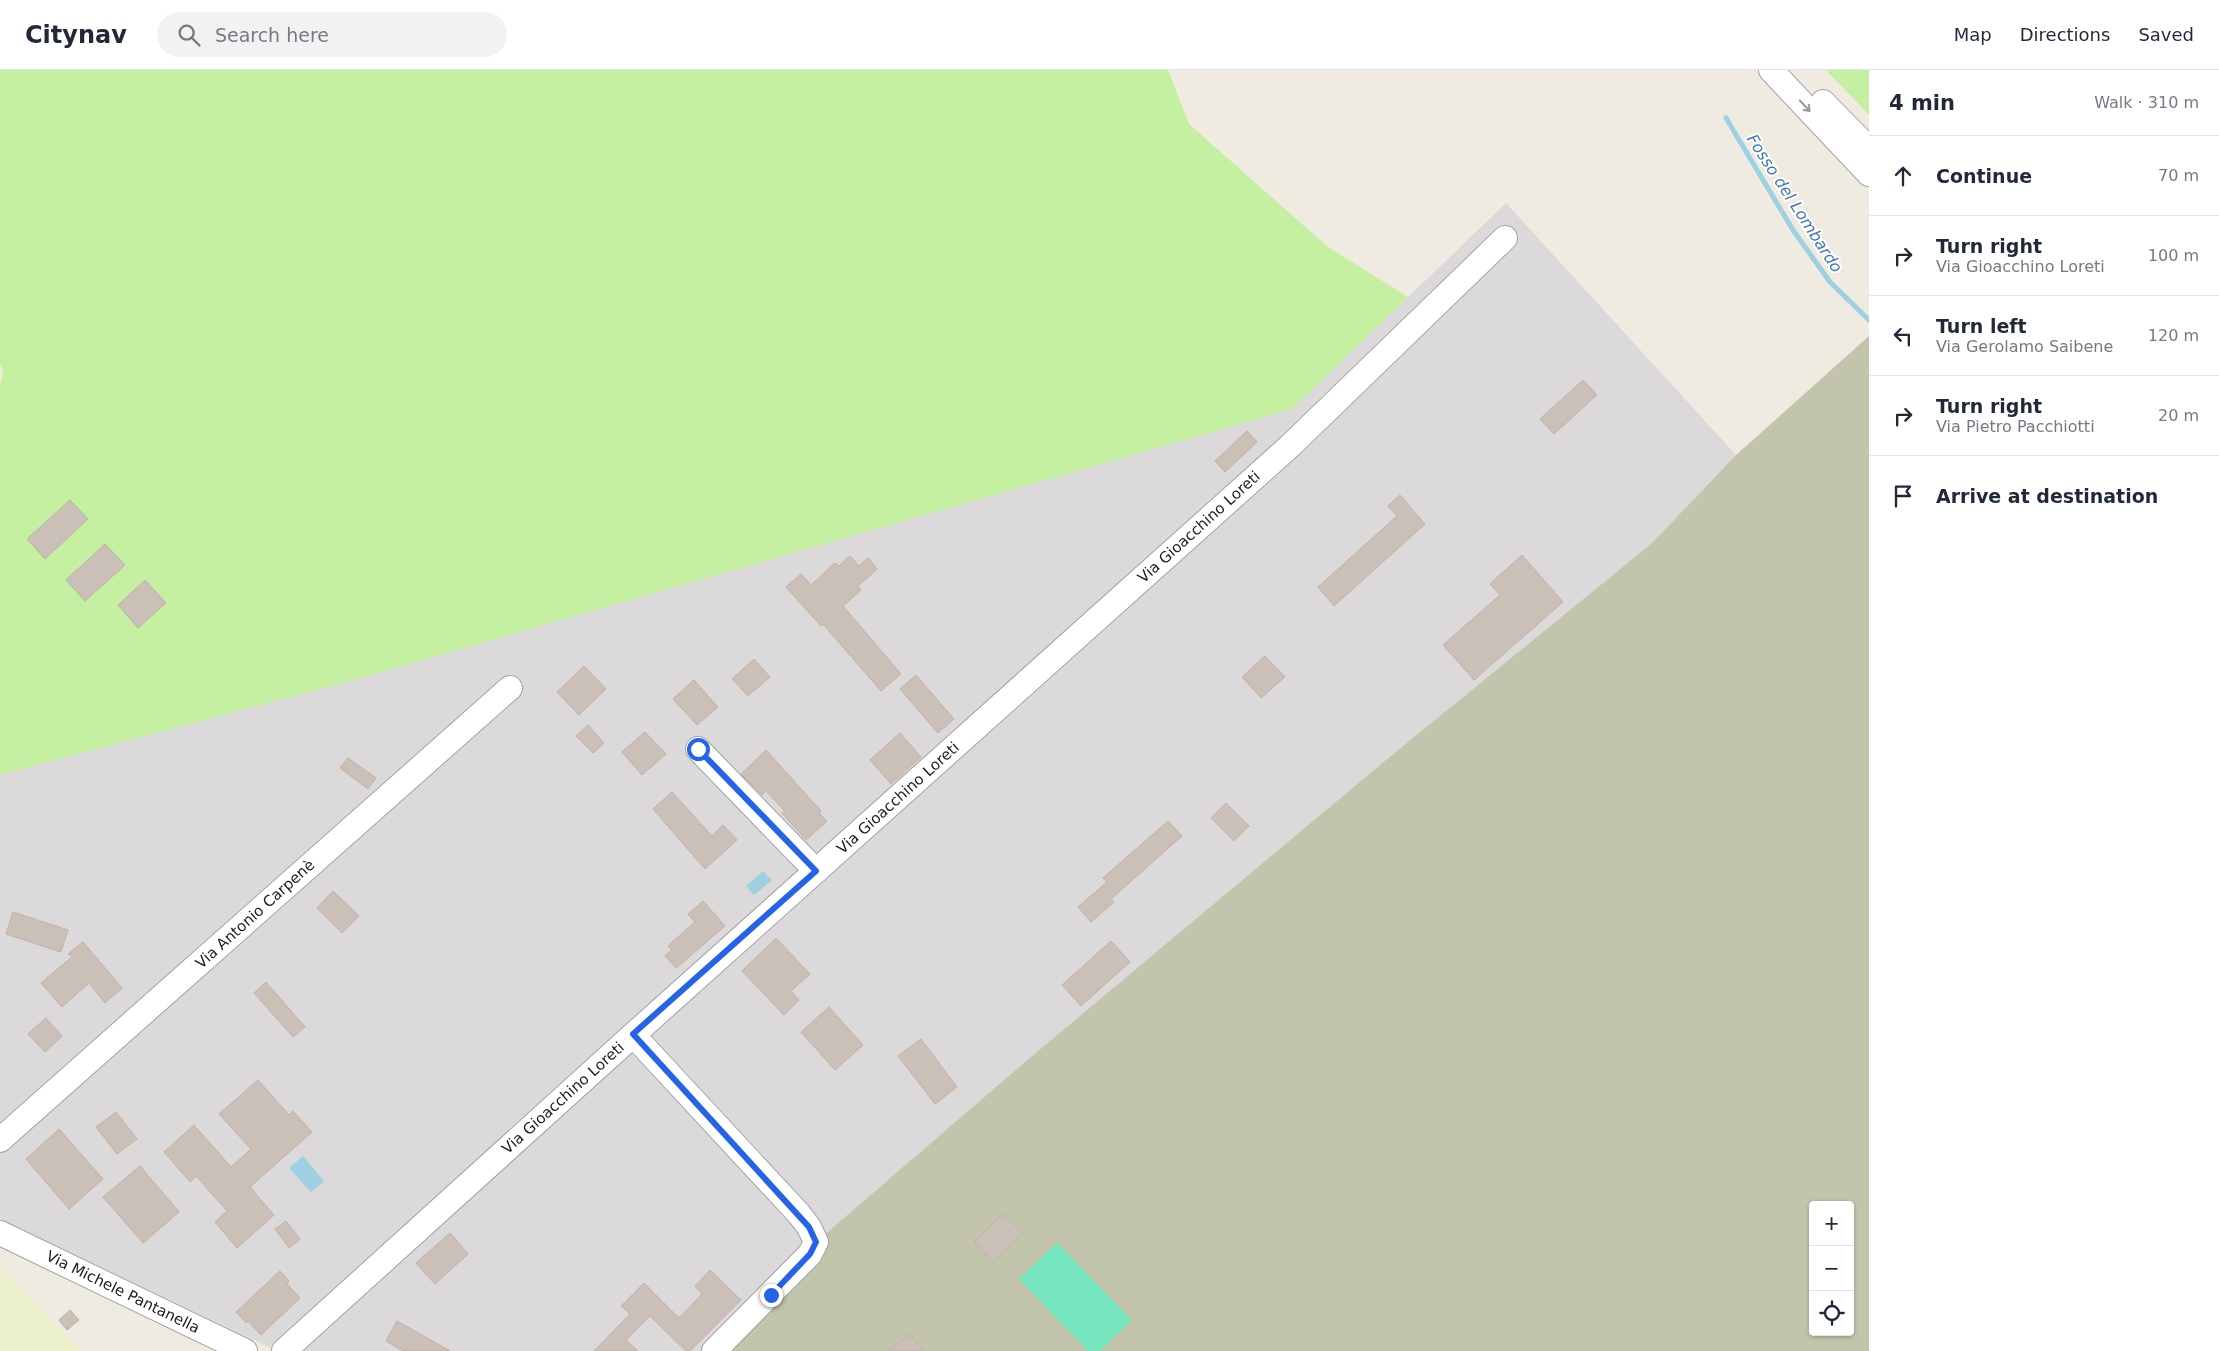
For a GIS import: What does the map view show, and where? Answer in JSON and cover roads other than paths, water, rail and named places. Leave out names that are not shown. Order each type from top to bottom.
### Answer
[{"type":"street","points":[[1771,70],[1869,174]]},
{"type":"street","points":[[1793,70],[1869,149]]},
{"type":"street","name":"Via Gioacchino Loreti","points":[[284,1351],[633,1034],[1290,445],[1505,238]]},
{"type":"street","name":"Via Antonio Carpenè","points":[[0,1140],[510,688]]},
{"type":"street","points":[[698,749],[816,871]]},
{"type":"street","points":[[633,1034],[799,1214],[809,1227],[816,1242],[810,1254],[714,1351]]},
{"type":"street","name":"Via Michele Pantanella","points":[[0,1233],[246,1351]]},
{"type":"water","points":[[763,871],[772,880],[754,895],[746,886]]},
{"type":"water","points":[[303,1156],[324,1181],[311,1192],[289,1168]]},
{"type":"waterway","name":"Fosso del Lombardo","points":[[1726,118],[1793,230],[1830,282],[1869,320]]}]
